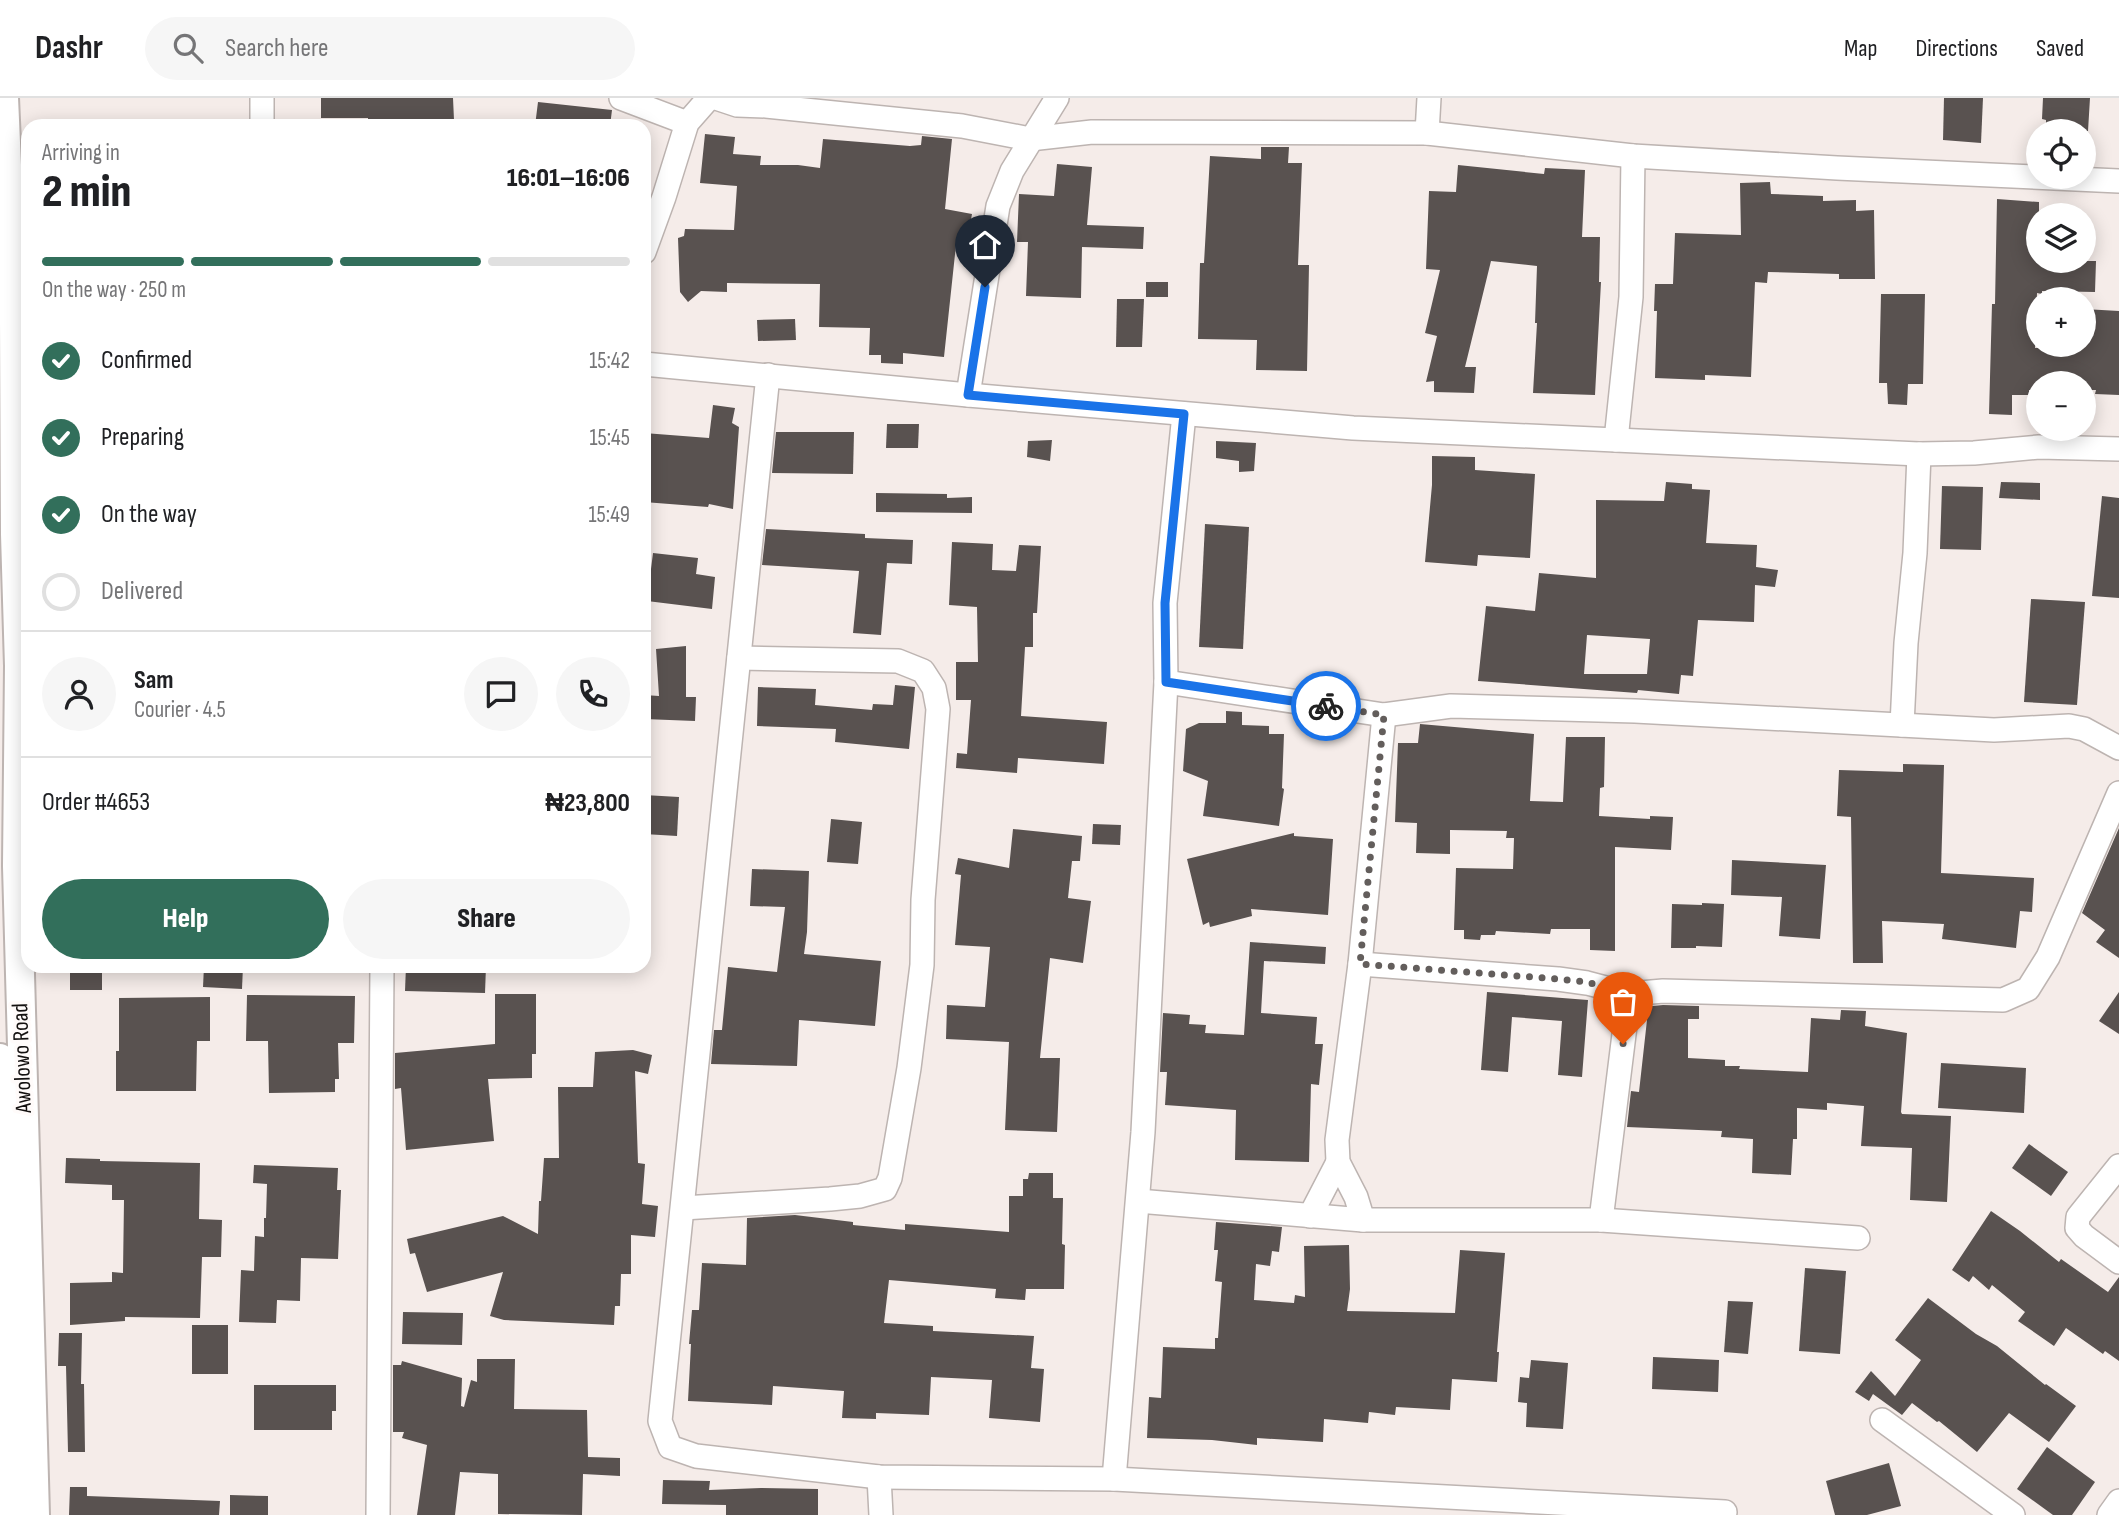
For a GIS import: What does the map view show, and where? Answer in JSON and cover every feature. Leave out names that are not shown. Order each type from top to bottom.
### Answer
[{"type":"main road","name":"Awolowo Road","points":[[4,98],[14,322],[19,666],[17,866],[36,1515]]},
{"type":"main road","name":"Awolowo Road","points":[[0,1058],[2,1264],[14,1515]]},
{"type":"street","points":[[262,98],[262,119]]},
{"type":"street","points":[[621,98],[687,123]]},
{"type":"street","points":[[651,233],[687,123],[709,98]]},
{"type":"street","points":[[716,98],[737,105],[961,126],[1030,139],[1092,132],[1427,133],[1633,156],[2119,181]]},
{"type":"street","points":[[968,395],[998,206],[1012,171],[1057,98]]},
{"type":"street","points":[[1427,133],[1429,98]]},
{"type":"street","points":[[1616,440],[1631,297],[1633,156]]},
{"type":"street","points":[[651,365],[1353,428],[1919,454],[1974,453],[2039,447],[2119,449]]},
{"type":"street","points":[[768,375],[660,1421],[670,1447],[696,1456],[879,1477],[1114,1479],[1390,1504],[1725,1512]]},
{"type":"street","points":[[1114,1479],[1138,1201],[1166,682],[1165,603],[1184,414]]},
{"type":"street","points":[[1902,725],[1906,643],[1915,553],[1919,454]]},
{"type":"street","points":[[683,1208],[830,1199],[860,1196],[885,1189],[890,1178],[909,1068],[922,965],[924,887],[938,709],[934,688],[923,671],[898,661],[739,658]]},
{"type":"street","points":[[1166,682],[1384,715],[1451,706],[1635,711],[1994,730],[2069,726],[2084,729],[2119,748]]},
{"type":"street","points":[[1363,1220],[1356,1197],[1338,1162],[1337,1140],[1360,964],[1384,715]]},
{"type":"street","points":[[1360,964],[1587,982],[1629,994],[1663,990],[2003,1000],[2028,989],[2048,957],[2119,793]]},
{"type":"street","points":[[378,1515],[382,973]]},
{"type":"street","points":[[1601,1220],[1629,994]]},
{"type":"street","points":[[1310,1216],[1338,1162]]},
{"type":"street","points":[[2119,1166],[2078,1217],[2077,1228],[2119,1262]]},
{"type":"street","points":[[1138,1201],[1363,1220],[1601,1220],[1858,1238]]},
{"type":"street","points":[[1882,1420],[2013,1515]]},
{"type":"street","points":[[879,1477],[881,1515]]},
{"type":"street","points":[[2109,1515],[2119,1501]]},
{"type":"building","points":[[321,98],[453,98],[454,119],[321,118]]},
{"type":"building","points":[[1944,98],[1983,98],[1981,143],[1943,140]]},
{"type":"building","points":[[2043,98],[2090,98],[2089,119],[2042,119]]},
{"type":"building","points":[[538,102],[612,110],[611,119],[536,119]]},
{"type":"building","points":[[705,134],[735,137],[733,154],[761,156],[760,165],[820,168],[823,139],[910,146],[921,145],[922,136],[952,139],[945,209],[972,214],[966,247],[956,245],[944,357],[903,353],[903,364],[881,363],[881,355],[869,355],[870,328],[819,327],[820,284],[727,283],[727,292],[701,291],[688,302],[680,292],[678,238],[684,236],[685,229],[734,230],[737,186],[700,183]]},
{"type":"building","points":[[1261,147],[1289,147],[1288,163],[1302,163],[1298,265],[1309,265],[1307,371],[1256,370],[1257,340],[1198,339],[1200,263],[1204,263],[1210,156],[1261,159]]},
{"type":"building","points":[[1057,164],[1092,167],[1087,225],[1144,227],[1143,249],[1082,247],[1081,298],[1026,296],[1028,242],[1017,242],[1019,194],[1054,196]]},
{"type":"building","points":[[1458,165],[1544,174],[1545,168],[1585,170],[1582,237],[1600,237],[1601,282],[1595,395],[1533,393],[1537,266],[1491,261],[1465,367],[1476,367],[1474,393],[1434,392],[1434,381],[1426,382],[1437,336],[1425,333],[1440,270],[1426,269],[1429,191],[1456,192]]},
{"type":"building","points":[[1770,182],[1771,194],[1823,196],[1823,201],[1856,200],[1856,211],[1874,210],[1875,279],[1839,279],[1839,274],[1768,272],[1767,283],[1755,282],[1751,377],[1705,375],[1705,380],[1655,378],[1655,284],[1673,284],[1675,233],[1741,235],[1740,183]]},
{"type":"building","points":[[1997,199],[2039,202],[2026,203],[2026,273],[2096,273],[2095,287],[2026,287],[2026,357],[2096,357],[2096,310],[2119,311],[2119,395],[2096,394],[2096,371],[2026,371],[2026,395],[2012,395],[2012,415],[1989,414],[1992,304],[1995,304]]},
{"type":"building","points":[[1146,282],[1168,282],[1168,297],[1146,297]]},
{"type":"building","points":[[1881,294],[1925,294],[1923,384],[1908,384],[1907,405],[1888,404],[1887,383],[1879,383]]},
{"type":"building","points":[[1117,299],[1144,299],[1142,347],[1116,347]]},
{"type":"building","points":[[795,319],[796,340],[758,341],[757,320]]},
{"type":"building","points":[[713,405],[735,408],[732,423],[739,427],[733,509],[709,504],[708,507],[651,503],[651,434],[709,438]]},
{"type":"building","points":[[887,424],[919,424],[918,448],[886,448]]},
{"type":"building","points":[[776,432],[854,432],[853,474],[772,473]]},
{"type":"building","points":[[1052,440],[1050,461],[1027,457],[1028,441]]},
{"type":"building","points":[[1216,441],[1256,443],[1254,471],[1239,472],[1239,461],[1216,458]]},
{"type":"building","points":[[1432,456],[1475,457],[1475,470],[1535,474],[1530,558],[1478,555],[1477,566],[1425,562]]},
{"type":"building","points":[[1666,482],[1692,484],[1692,489],[1710,490],[1706,543],[1757,545],[1756,567],[1778,570],[1775,587],[1755,585],[1754,622],[1698,620],[1693,676],[1681,675],[1679,694],[1478,681],[1486,606],[1535,611],[1539,573],[1596,578],[1596,500],[1664,501]],"holes":[[[1587,635],[1650,639],[1647,674],[1584,674]]]},
{"type":"building","points":[[2001,482],[2040,483],[2040,500],[1999,498]]},
{"type":"building","points":[[1942,486],[1983,487],[1981,550],[1940,549]]},
{"type":"building","points":[[876,493],[972,497],[972,513],[876,512]]},
{"type":"building","points":[[2102,496],[2119,498],[2119,598],[2092,596]]},
{"type":"building","points":[[1205,524],[1249,527],[1243,649],[1199,647]]},
{"type":"building","points":[[766,529],[865,534],[865,538],[913,540],[912,564],[887,563],[881,635],[853,633],[859,571],[762,565]]},
{"type":"building","points":[[952,542],[993,544],[992,570],[1016,571],[1019,545],[1041,546],[1037,613],[1033,613],[1033,647],[1025,647],[1021,716],[1107,722],[1104,764],[1018,758],[1017,773],[956,768],[957,753],[967,754],[971,700],[956,700],[956,662],[978,662],[977,607],[949,605]]},
{"type":"building","points":[[653,553],[698,558],[696,574],[715,577],[712,609],[651,601]]},
{"type":"building","points":[[2031,599],[2085,602],[2077,705],[2024,702]]},
{"type":"building","points":[[686,646],[686,697],[696,697],[695,721],[651,719],[651,695],[659,696],[656,649]]},
{"type":"building","points":[[895,685],[915,687],[909,749],[835,742],[836,729],[757,726],[758,687],[816,689],[815,705],[872,710],[873,704],[893,705]]},
{"type":"building","points":[[1226,711],[1242,712],[1242,725],[1269,726],[1269,734],[1284,734],[1284,789],[1279,826],[1203,816],[1208,781],[1183,771],[1186,729],[1199,723],[1226,723]]},
{"type":"building","points":[[1420,724],[1534,734],[1530,801],[1563,802],[1566,737],[1605,737],[1604,787],[1600,788],[1599,816],[1650,819],[1650,816],[1673,817],[1671,850],[1615,847],[1615,951],[1590,950],[1590,929],[1551,929],[1550,934],[1496,931],[1495,935],[1481,935],[1480,940],[1464,939],[1464,930],[1454,930],[1456,868],[1513,869],[1514,838],[1506,838],[1507,831],[1450,830],[1450,854],[1416,853],[1417,823],[1395,822],[1398,743],[1418,743]]},
{"type":"building","points":[[1903,764],[1944,765],[1941,873],[2034,878],[2032,912],[2020,911],[2016,948],[1942,939],[1944,924],[1882,921],[1883,963],[1853,963],[1851,817],[1837,816],[1839,770],[1903,772]]},
{"type":"building","points":[[651,795],[679,797],[677,836],[651,834]]},
{"type":"building","points":[[831,819],[862,822],[858,864],[827,862]]},
{"type":"building","points":[[1093,824],[1121,825],[1120,845],[1092,844]]},
{"type":"building","points":[[2119,828],[2119,958],[2096,942],[2105,930],[2082,913]]},
{"type":"building","points":[[1013,829],[1082,836],[1080,861],[1072,861],[1068,898],[1091,901],[1083,963],[1050,958],[1040,1058],[1060,1058],[1057,1132],[1005,1130],[1009,1042],[946,1039],[947,1005],[985,1007],[990,947],[955,945],[961,875],[955,874],[958,858],[1009,868]]},
{"type":"building","points":[[1294,833],[1294,836],[1333,839],[1328,915],[1251,909],[1252,916],[1210,927],[1209,922],[1203,925],[1187,859]]},
{"type":"building","points":[[1732,860],[1826,865],[1820,939],[1779,936],[1782,897],[1731,895]]},
{"type":"building","points":[[752,869],[809,871],[804,954],[881,961],[875,1026],[799,1020],[797,1066],[711,1064],[714,1030],[722,1030],[728,967],[777,972],[785,907],[750,906]]},
{"type":"building","points":[[1672,904],[1724,904],[1722,947],[1671,948]]},
{"type":"building","points":[[1250,942],[1326,947],[1325,964],[1264,961],[1261,1013],[1317,1017],[1315,1044],[1323,1044],[1319,1085],[1311,1084],[1309,1162],[1235,1160],[1236,1110],[1165,1105],[1167,1072],[1160,1072],[1163,1013],[1190,1015],[1189,1024],[1206,1025],[1205,1033],[1244,1035]]},
{"type":"building","points":[[70,973],[102,973],[102,990],[70,990]]},
{"type":"building","points":[[204,973],[243,973],[242,989],[203,987]]},
{"type":"building","points":[[406,973],[486,973],[485,993],[405,991]]},
{"type":"building","points":[[1487,992],[1588,1000],[1582,1077],[1558,1075],[1562,1021],[1512,1017],[1508,1072],[1481,1070]]},
{"type":"building","points":[[2119,992],[2119,1034],[2099,1021]]},
{"type":"building","points":[[495,994],[536,994],[536,1054],[532,1054],[532,1078],[488,1079],[494,1141],[406,1150],[401,1088],[395,1089],[395,1053],[495,1044]]},
{"type":"building","points":[[247,995],[355,996],[354,1043],[338,1043],[339,1079],[335,1079],[335,1092],[269,1093],[268,1041],[246,1041]]},
{"type":"building","points":[[210,997],[210,1041],[197,1041],[196,1091],[116,1091],[119,998]]},
{"type":"building","points":[[1699,1006],[1699,1019],[1688,1019],[1688,1058],[1725,1060],[1725,1066],[1740,1066],[1739,1069],[1808,1072],[1811,1018],[1840,1020],[1841,1010],[1866,1011],[1865,1026],[1907,1033],[1901,1112],[1951,1116],[1947,1202],[1910,1200],[1912,1148],[1861,1146],[1864,1106],[1827,1103],[1827,1110],[1797,1108],[1797,1139],[1793,1139],[1791,1175],[1752,1173],[1753,1139],[1721,1137],[1722,1131],[1627,1127],[1631,1091],[1639,1092],[1647,1020],[1640,1020],[1642,1007]]},
{"type":"building","points":[[633,1050],[652,1055],[648,1074],[635,1071],[638,1163],[645,1164],[642,1204],[658,1206],[655,1237],[631,1235],[631,1274],[621,1274],[620,1306],[615,1306],[614,1325],[504,1320],[490,1316],[503,1272],[427,1292],[415,1253],[410,1254],[407,1239],[503,1216],[538,1234],[544,1158],[559,1158],[558,1087],[593,1087],[595,1052]]},
{"type":"building","points":[[1941,1063],[2026,1068],[2024,1113],[1938,1108]]},
{"type":"building","points":[[2029,1144],[2068,1172],[2051,1196],[2012,1168]]},
{"type":"building","points":[[66,1158],[200,1163],[199,1219],[222,1220],[221,1257],[202,1257],[200,1318],[125,1317],[125,1321],[70,1325],[70,1283],[112,1282],[112,1272],[123,1273],[124,1200],[112,1200],[112,1185],[65,1183]]},
{"type":"building","points":[[254,1165],[338,1168],[337,1190],[341,1190],[338,1259],[301,1258],[300,1301],[277,1300],[276,1323],[239,1322],[241,1270],[254,1271],[255,1236],[264,1237],[266,1218],[267,1184],[253,1183]]},
{"type":"building","points":[[1029,1173],[1053,1173],[1053,1198],[1063,1198],[1064,1289],[1026,1289],[1025,1300],[995,1298],[996,1289],[889,1280],[884,1323],[933,1326],[933,1331],[1034,1336],[1031,1368],[1044,1369],[1040,1422],[989,1418],[992,1380],[931,1377],[929,1415],[876,1413],[876,1419],[842,1418],[844,1391],[773,1386],[772,1405],[688,1401],[692,1310],[699,1310],[702,1263],[746,1265],[747,1218],[795,1215],[905,1230],[905,1224],[1009,1232],[1009,1196],[1023,1196],[1023,1179],[1028,1179]]},
{"type":"building","points":[[1991,1211],[2059,1262],[2061,1259],[2108,1292],[2119,1277],[2119,1361],[2105,1351],[2103,1354],[2066,1328],[2054,1346],[2018,1321],[2025,1312],[1992,1285],[1989,1290],[1973,1276],[1969,1282],[1952,1270]]},
{"type":"building","points":[[1216,1222],[1282,1227],[1279,1252],[1272,1251],[1270,1266],[1256,1264],[1254,1300],[1294,1303],[1295,1295],[1305,1297],[1304,1246],[1349,1245],[1350,1289],[1347,1311],[1455,1313],[1460,1250],[1505,1253],[1497,1382],[1452,1379],[1450,1410],[1396,1407],[1395,1415],[1369,1412],[1368,1423],[1324,1419],[1323,1442],[1257,1438],[1257,1445],[1212,1440],[1147,1438],[1149,1397],[1161,1398],[1163,1347],[1215,1349],[1222,1282],[1215,1281],[1218,1250],[1214,1250]]},
{"type":"building","points":[[1805,1268],[1846,1271],[1840,1354],[1799,1351]]},
{"type":"building","points":[[1928,1298],[2076,1406],[2049,1442],[2009,1413],[1977,1452],[1912,1403],[1902,1415],[1873,1394],[1869,1401],[1855,1392],[1871,1371],[1895,1396],[1921,1360],[1895,1340]]},
{"type":"building","points":[[1728,1301],[1753,1302],[1748,1354],[1724,1352]]},
{"type":"building","points":[[403,1312],[463,1313],[462,1345],[402,1344]]},
{"type":"building","points":[[192,1325],[228,1325],[228,1374],[192,1374]]},
{"type":"building","points":[[59,1333],[82,1333],[81,1384],[84,1384],[85,1452],[68,1452],[66,1366],[58,1366]]},
{"type":"building","points":[[1653,1357],[1719,1360],[1718,1392],[1652,1389]]},
{"type":"building","points":[[477,1359],[515,1359],[514,1409],[587,1410],[588,1457],[620,1458],[620,1476],[583,1474],[582,1515],[498,1514],[498,1474],[460,1472],[455,1515],[417,1515],[427,1445],[402,1438],[404,1432],[393,1432],[393,1365],[401,1365],[402,1361],[462,1378],[461,1406],[464,1407],[471,1380],[477,1382]]},
{"type":"building","points":[[1531,1360],[1568,1363],[1563,1429],[1526,1427],[1527,1403],[1518,1402],[1520,1377],[1529,1378]]},
{"type":"building","points":[[254,1385],[336,1385],[336,1411],[332,1411],[332,1430],[254,1430]]},
{"type":"building","points":[[2047,1447],[2095,1482],[2072,1515],[2053,1515],[2017,1489]]},
{"type":"building","points":[[1889,1463],[1901,1506],[1867,1515],[1835,1515],[1826,1481]]},
{"type":"building","points":[[663,1480],[710,1481],[709,1490],[818,1489],[818,1515],[726,1515],[726,1505],[662,1504]]},
{"type":"building","points":[[70,1487],[87,1487],[87,1496],[220,1501],[219,1515],[69,1515]]},
{"type":"building","points":[[230,1495],[268,1496],[268,1515],[230,1515]]},
{"type":"way so far","points":[[1326,706],[1384,715],[1360,964],[1587,982],[1629,994],[1623,1044]]},
{"type":"route","points":[[985,287],[968,395],[1184,414],[1165,603],[1166,682],[1326,706]]}]
